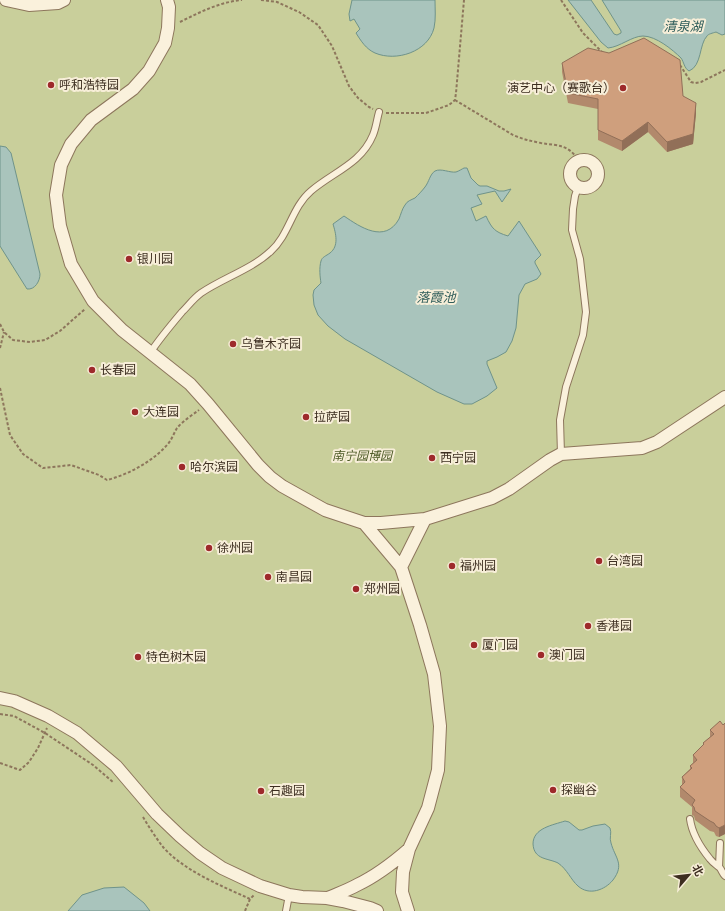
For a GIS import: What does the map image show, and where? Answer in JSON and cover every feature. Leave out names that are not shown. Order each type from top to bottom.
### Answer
[{"type":"street","points":[[6,0],[29,6],[58,3],[64,0]]},
{"type":"street","points":[[168,0],[168,28],[165,43],[149,71],[133,89],[91,120],[71,144],[61,165],[56,195],[60,226],[71,264],[93,301],[122,330],[190,384],[258,465],[282,486],[326,510],[364,523],[425,519],[492,498],[509,489],[561,454],[642,448],[657,442],[725,397]]},
{"type":"street","points":[[584,160],[593,163],[598,171],[595,184],[587,188],[578,187],[574,184],[570,176],[572,167],[579,161],[584,160]]},
{"type":"street","points":[[401,567],[425,519]]},
{"type":"street","points":[[364,523],[401,567],[434,674],[440,726],[438,770],[436,778],[428,808],[409,849],[403,872],[402,892],[408,911]]},
{"type":"street","points":[[0,698],[14,701],[52,718],[77,733],[116,766],[157,814],[180,836],[200,853],[222,868],[260,886],[290,895],[327,898],[377,911]]},
{"type":"street","points":[[327,898],[357,885],[379,872],[409,849]]},
{"type":"lane","points":[[150,352],[160,337],[199,294],[259,261],[271,252],[285,234],[296,211],[308,194],[349,165],[369,145],[374,134],[379,112]]},
{"type":"lane","points":[[561,454],[560,420],[566,387],[583,335],[586,312],[580,259],[572,230],[573,209],[578,187]]},
{"type":"lane","points":[[690,820],[691,828],[696,839],[725,876]]},
{"type":"lane","points":[[719,867],[720,843]]},
{"type":"lane","points":[[286,911],[290,895]]},
{"type":"path","points":[[168,28],[201,12],[230,1],[242,0]]},
{"type":"path","points":[[261,0],[278,1],[299,12],[318,25],[332,46],[349,86],[358,98],[369,107],[379,112],[390,113],[426,113],[449,105],[455,100],[464,0]]},
{"type":"path","points":[[561,0],[583,33],[606,55]]},
{"type":"path","points":[[679,64],[691,82],[695,83],[701,82],[725,70]]},
{"type":"path","points":[[455,100],[513,136],[565,147],[575,154],[579,161]]},
{"type":"path","points":[[0,324],[4,332],[13,340],[30,342],[45,340],[60,331],[93,301]]},
{"type":"path","points":[[0,348],[4,332]]},
{"type":"path","points":[[0,388],[10,434],[23,454],[43,468],[71,465],[99,475],[107,480],[139,467],[157,454],[169,442],[178,428],[188,418],[208,404]]},
{"type":"path","points":[[0,714],[14,716],[45,732],[92,765],[115,784]]},
{"type":"path","points":[[0,763],[20,770],[29,762],[38,748],[52,718]]},
{"type":"path","points":[[140,812],[151,831],[164,848],[178,860],[200,875],[250,900]]},
{"type":"path","points":[[245,911],[250,900],[260,886]]},
{"type":"green space","name":"南宁园博园","points":[[0,0],[725,0],[725,911],[0,911]]},
{"type":"water","points":[[352,0],[435,0],[434,28],[431,36],[418,49],[410,53],[392,56],[375,53],[366,47],[356,33],[360,29],[354,19],[350,21],[349,14]]},
{"type":"water","name":"清泉湖","points":[[568,0],[591,0],[614,34],[617,35],[621,33],[621,31],[602,0],[725,0],[725,34],[722,35],[716,32],[708,35],[704,40],[696,65],[689,71],[681,58],[674,51],[653,38],[639,36],[617,46],[608,48],[601,42]]},
{"type":"water","points":[[0,146],[6,147],[11,153],[40,274],[35,287],[30,289],[27,289],[0,246]]},
{"type":"water","name":"落霞池","points":[[467,168],[471,178],[480,186],[487,186],[499,191],[511,189],[502,202],[495,191],[477,195],[482,204],[471,208],[476,221],[486,216],[494,229],[508,236],[519,221],[541,255],[535,263],[541,274],[537,279],[525,284],[519,295],[516,328],[512,341],[506,352],[487,361],[497,388],[487,396],[472,404],[464,404],[437,392],[345,339],[328,326],[318,315],[314,305],[313,295],[314,290],[321,283],[320,264],[323,258],[335,247],[336,236],[333,224],[344,216],[357,225],[372,231],[387,231],[399,219],[406,204],[415,198],[424,188],[433,172],[440,170],[456,172]]},
{"type":"water","points":[[565,821],[569,822],[579,830],[605,824],[610,828],[610,841],[619,865],[617,874],[606,887],[592,891],[582,889],[558,863],[542,858],[536,853],[533,844],[536,834],[544,828]]},
{"type":"water","points":[[124,887],[144,903],[150,911],[68,911],[82,895],[104,888]]},
{"type":"building","name":"演艺中心（赛歌台）","points":[[644,38],[680,60],[683,96],[696,103],[693,134],[667,142],[648,122],[622,141],[598,130],[598,99],[568,93],[562,63],[588,48],[609,53]]},
{"type":"building","points":[[720,721],[723,725],[725,723],[725,825],[719,828],[695,811],[692,805],[695,800],[680,787],[685,782],[682,777],[692,768],[690,766],[697,760],[693,755],[704,744],[703,743],[714,734],[710,730]]},
{"type":"place","name":"呼和浩特园","points":[[51,85]]},
{"type":"place","name":"演艺中心（赛歌台）","points":[[623,88]]},
{"type":"place","name":"银川园","points":[[129,259]]},
{"type":"place","name":"乌鲁木齐园","points":[[233,344]]},
{"type":"place","name":"长春园","points":[[92,370]]},
{"type":"place","name":"大连园","points":[[135,412]]},
{"type":"place","name":"拉萨园","points":[[306,417]]},
{"type":"place","name":"西宁园","points":[[432,458]]},
{"type":"place","name":"哈尔滨园","points":[[182,467]]},
{"type":"place","name":"徐州园","points":[[209,548]]},
{"type":"place","name":"台湾园","points":[[599,561]]},
{"type":"place","name":"福州园","points":[[452,566]]},
{"type":"place","name":"南昌园","points":[[268,577]]},
{"type":"place","name":"郑州园","points":[[356,589]]},
{"type":"place","name":"香港园","points":[[588,626]]},
{"type":"place","name":"厦门园","points":[[474,645]]},
{"type":"place","name":"澳门园","points":[[541,655]]},
{"type":"place","name":"特色树木园","points":[[138,657]]},
{"type":"place","name":"探幽谷","points":[[553,790]]},
{"type":"place","name":"石趣园","points":[[261,791]]}]
